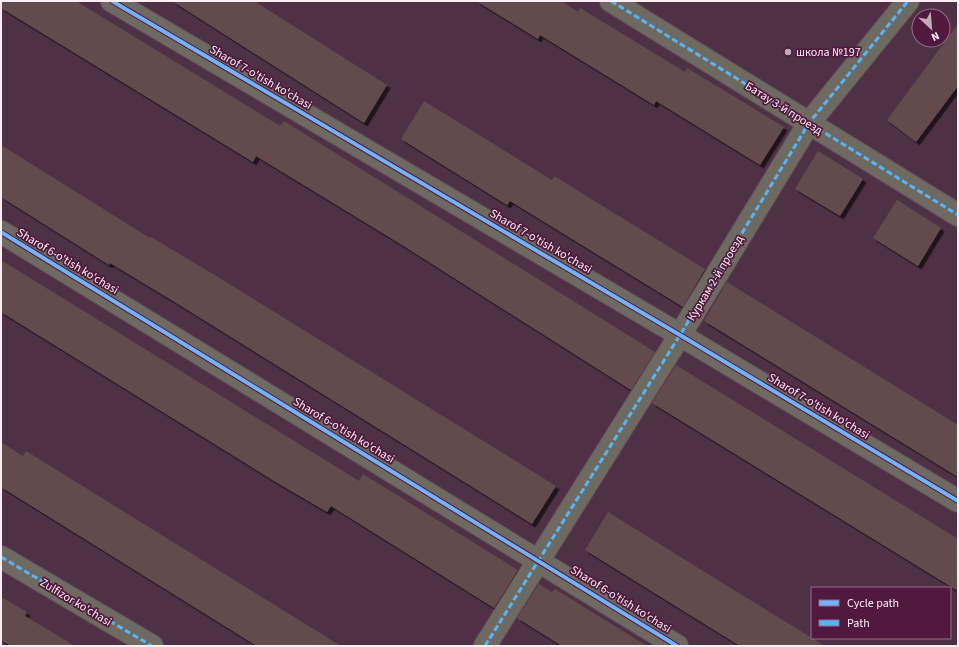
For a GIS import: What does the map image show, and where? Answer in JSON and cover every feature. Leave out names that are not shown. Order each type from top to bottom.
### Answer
[{"type":"street","name":"Sharof 7-o'tish ko'chasi","points":[[112,1],[680,335],[958,501]]},
{"type":"street","name":"Батау 3-й проезд","points":[[611,1],[958,215]]},
{"type":"street","name":"Куркам 2-й проезд","points":[[485,646],[680,335],[809,124],[908,1]]},
{"type":"street","name":"Sharof 6-o'tish ko'chasi","points":[[1,232],[539,560],[677,646]]},
{"type":"street","name":"Zulfizor ko'chasi","points":[[1,557],[152,646]]},
{"type":"building","points":[[1,1],[76,1],[280,126],[284,121],[655,352],[631,390],[402,245],[256,156],[253,162],[1,8]]},
{"type":"building","points":[[172,1],[254,1],[387,85],[364,123]]},
{"type":"building","points":[[476,1],[561,1],[578,12],[580,8],[685,72],[687,68],[784,127],[760,165],[656,101],[654,105],[540,35],[538,39]]},
{"type":"building","points":[[958,24],[958,86],[916,142],[887,120],[940,48],[951,48],[951,33]]},
{"type":"building","points":[[424,101],[552,180],[554,176],[705,269],[683,307],[510,201],[507,205],[401,139]]},
{"type":"building","points":[[1,145],[150,238],[151,237],[213,274],[556,486],[532,524],[173,301],[110,263],[109,265],[1,197]]},
{"type":"building","points":[[818,151],[863,179],[840,216],[795,189]]},
{"type":"building","points":[[897,200],[941,228],[918,266],[873,238]]},
{"type":"building","points":[[1,260],[359,481],[363,474],[518,570],[494,608],[331,506],[327,512],[274,481],[1,312]]},
{"type":"building","points":[[727,282],[958,425],[958,477],[704,321]]},
{"type":"building","points":[[676,365],[958,539],[958,591],[652,403]]},
{"type":"building","points":[[1,442],[23,456],[26,451],[341,646],[257,646],[1,487]]},
{"type":"building","points":[[608,512],[811,637],[811,639],[825,646],[740,646],[585,550]]},
{"type":"building","points":[[539,584],[552,592],[555,589],[647,646],[562,646],[517,618]]},
{"type":"building","points":[[1,597],[27,612],[25,616],[75,646],[11,646],[1,640]]},
{"type":"marked path","points":[[611,1],[958,215]]},
{"type":"marked path","points":[[485,646],[680,335],[809,123],[908,1]]},
{"type":"marked path","points":[[1,557],[152,646]]},
{"type":"cycle path","points":[[112,1],[680,335],[958,501]]},
{"type":"cycle path","points":[[1,232],[677,646]]},
{"type":"place","name":"школа №197","points":[[788,52]]}]
